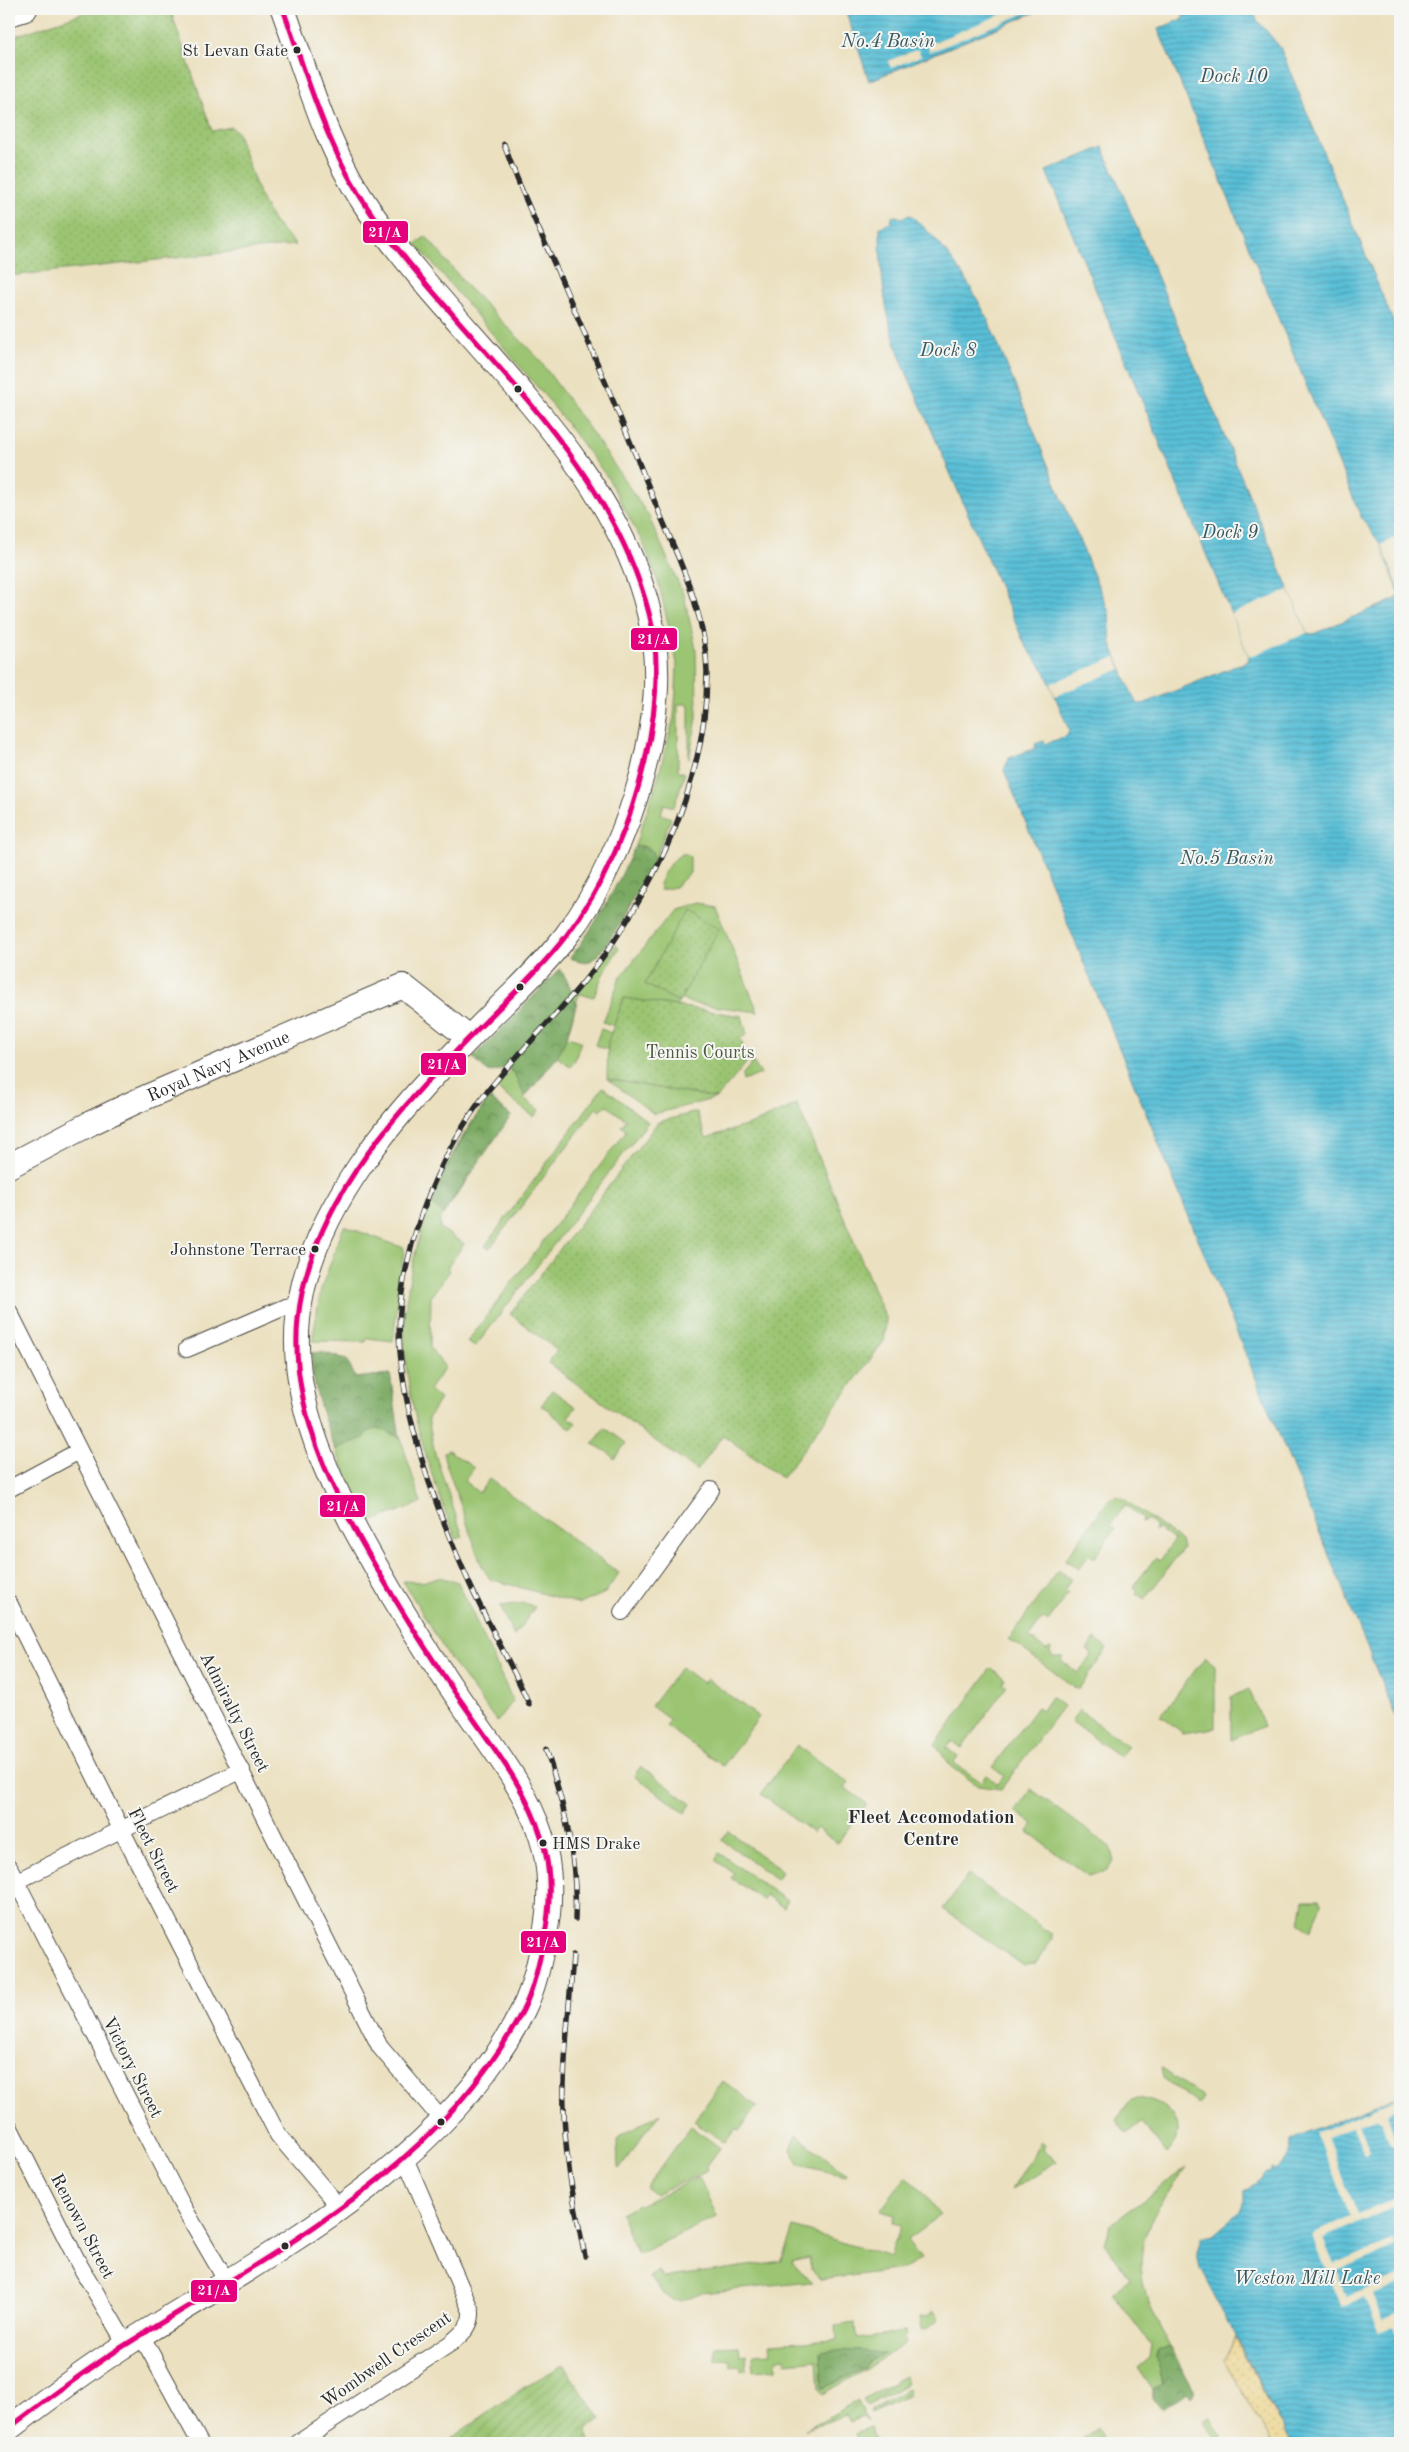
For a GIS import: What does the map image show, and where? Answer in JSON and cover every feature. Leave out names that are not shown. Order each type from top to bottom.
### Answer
[{"type":"main road","points":[[9,14],[25,9]]},
{"type":"main road","points":[[10,2424],[134,2340],[340,2208],[404,2156],[474,2087],[520,2016],[533,1988],[548,1921],[548,1867],[540,1830],[508,1769],[407,1619],[362,1542],[327,1470],[310,1422],[299,1379],[296,1350],[300,1305],[307,1271],[322,1234],[342,1195],[370,1153],[405,1108],[568,933],[595,891],[619,841],[636,797],[650,743],[657,700],[657,662],[649,612],[632,562],[608,512],[560,441],[416,272],[373,218],[357,192],[330,139],[284,9]]},
{"type":"main road","name":"Royal Navy Avenue","points":[[15,1163],[135,1102],[403,986],[469,1038]]},
{"type":"street","points":[[187,1349],[285,1307],[300,1305]]},
{"type":"street","name":"Admiralty Street","points":[[9,1310],[380,2047],[442,2120]]},
{"type":"street","points":[[9,1489],[79,1451]]},
{"type":"street","points":[[622,1612],[711,1490]]},
{"type":"street","name":"Fleet Street","points":[[9,1603],[121,1830],[278,2135],[340,2208]]},
{"type":"street","points":[[11,1878],[121,1830],[242,1770]]},
{"type":"street","name":"Victory Street","points":[[11,1878],[181,2204],[227,2282]]},
{"type":"street","name":"Renown Street","points":[[9,2126],[78,2264],[134,2340]]},
{"type":"street","name":"Wombwell Crescent","points":[[298,2443],[451,2343],[468,2328],[471,2320],[471,2311],[404,2156]]},
{"type":"street","points":[[134,2340],[200,2443]]},
{"type":"green space","points":[[95,9],[170,9],[212,131],[231,127],[237,131],[259,194],[273,221],[296,245],[9,276],[9,38]]},
{"type":"green space","points":[[426,236],[466,285],[538,358],[593,434],[648,515],[684,596],[696,649],[697,718],[689,759],[689,704],[678,704],[678,771],[685,773],[674,807],[664,804],[661,814],[671,818],[654,861],[652,851],[642,846],[635,846],[657,781],[674,717],[677,663],[659,585],[645,547],[608,478],[550,402],[416,244]]},
{"type":"green space","points":[[635,846],[642,846],[652,851],[654,861],[625,914],[607,943],[592,960],[584,962],[570,958],[606,904]]},
{"type":"green space","points":[[682,854],[687,854],[690,857],[690,873],[675,887],[660,890],[661,880],[666,869]]},
{"type":"green space","points":[[695,903],[715,906],[758,1012],[690,1003],[681,998],[719,929],[645,984],[679,1002],[676,1006],[624,998],[614,1026],[603,1022],[620,978],[673,910]]},
{"type":"green space","points":[[685,910],[719,929],[679,1002],[645,984]]},
{"type":"green space","points":[[616,945],[619,948],[603,974],[594,997],[579,994],[567,1037],[581,1041],[575,1060],[570,1066],[557,1057],[524,1098],[539,1110],[534,1117],[496,1088]]},
{"type":"green space","points":[[560,969],[568,982],[576,1005],[567,1037],[557,1057],[525,1097],[514,1073],[505,1067],[490,1072],[487,1071],[473,1058]]},
{"type":"green space","name":"Tennis Courts","points":[[624,998],[742,1016],[747,1035],[740,1038],[749,1060],[717,1098],[607,1079],[608,1041]]},
{"type":"green space","points":[[601,1029],[611,1033],[608,1050],[595,1045]]},
{"type":"green space","points":[[753,1062],[761,1074],[743,1081],[742,1075]]},
{"type":"green space","points":[[607,1079],[717,1098],[654,1114]]},
{"type":"green space","points":[[603,1087],[648,1122],[475,1347],[467,1342],[626,1131],[621,1126],[626,1120],[606,1105],[601,1111],[596,1108],[489,1249],[485,1246]]},
{"type":"green space","points":[[489,1098],[511,1116],[472,1168],[473,1172],[440,1219],[440,1228],[464,1244],[447,1268],[450,1271],[431,1296],[430,1348],[445,1367],[429,1390],[440,1399],[428,1418],[435,1454],[463,1537],[456,1539],[437,1490],[414,1412],[405,1360],[405,1311],[413,1262],[436,1188],[446,1166],[468,1128]]},
{"type":"green space","points":[[489,1098],[511,1116],[443,1213],[431,1204],[437,1189],[457,1150]]},
{"type":"green space","points":[[797,1104],[886,1319],[884,1341],[782,1478],[723,1435],[697,1471],[548,1363],[557,1350],[510,1314],[658,1122],[697,1112],[706,1138],[755,1123]]},
{"type":"green space","points":[[344,1226],[404,1248],[393,1341],[367,1338],[366,1342],[312,1341],[321,1289]]},
{"type":"green space","points":[[321,1352],[346,1359],[356,1378],[390,1374],[400,1438],[378,1428],[367,1432],[364,1438],[335,1449],[319,1402],[312,1365],[312,1353]]},
{"type":"green space","points":[[390,1374],[398,1430],[421,1503],[370,1522],[352,1489],[338,1454],[325,1419],[315,1383]]},
{"type":"green space","points":[[552,1390],[576,1407],[568,1417],[576,1423],[571,1429],[551,1413],[550,1410],[541,1406]]},
{"type":"green space","points":[[605,1428],[626,1443],[614,1459],[609,1453],[593,1444]]},
{"type":"green space","points":[[448,1450],[474,1468],[464,1481],[479,1493],[489,1479],[619,1573],[605,1593],[580,1604],[490,1579],[482,1566],[444,1458],[444,1452]]},
{"type":"green space","points":[[1116,1496],[1124,1499],[1181,1541],[1183,1548],[1145,1599],[1136,1593],[1138,1590],[1133,1587],[1155,1558],[1160,1561],[1174,1540],[1158,1528],[1154,1531],[1155,1527],[1151,1522],[1147,1520],[1142,1523],[1143,1518],[1125,1505],[1110,1526],[1115,1529],[1094,1558],[1089,1554],[1079,1569],[1065,1560],[1109,1499]]},
{"type":"green space","points":[[1058,1570],[1071,1579],[1064,1590],[1068,1593],[1048,1621],[1043,1618],[1029,1637],[1046,1650],[1051,1648],[1050,1653],[1053,1657],[1064,1657],[1061,1661],[1078,1673],[1092,1654],[1087,1650],[1095,1639],[1107,1649],[1078,1690],[1009,1639]]},
{"type":"green space","points":[[438,1577],[458,1582],[513,1701],[497,1722],[450,1659],[403,1581],[422,1582]]},
{"type":"green space","points":[[525,1603],[535,1607],[514,1636],[500,1606]]},
{"type":"green space","points":[[1205,1657],[1215,1665],[1215,1728],[1183,1733],[1161,1716]]},
{"type":"green space","points":[[681,1667],[703,1683],[707,1679],[759,1717],[723,1766],[666,1726],[670,1720],[651,1706]]},
{"type":"green space","points":[[991,1668],[1005,1679],[1003,1683],[1007,1686],[962,1748],[952,1741],[947,1748],[958,1757],[954,1763],[981,1782],[986,1775],[998,1784],[1004,1776],[992,1767],[1037,1707],[1042,1710],[1051,1697],[1063,1706],[1001,1789],[978,1786],[951,1766],[935,1745]]},
{"type":"green space","points":[[1249,1689],[1264,1726],[1231,1740],[1231,1697]]},
{"type":"green space","points":[[1079,1710],[1128,1746],[1120,1757],[1071,1721]]},
{"type":"green space","points":[[797,1745],[849,1783],[845,1788],[867,1804],[837,1843],[817,1828],[813,1833],[761,1794]]},
{"type":"green space","points":[[641,1766],[691,1804],[685,1813],[634,1776]]},
{"type":"green space","points":[[1031,1789],[1110,1847],[1114,1861],[1106,1871],[1088,1876],[1028,1832],[1033,1824],[1015,1811]]},
{"type":"green space","points":[[728,1831],[782,1871],[776,1879],[722,1840]]},
{"type":"green space","points":[[719,1853],[787,1901],[784,1908],[766,1895],[763,1900],[731,1878],[734,1873],[715,1860]]},
{"type":"green space","points":[[968,1875],[1051,1934],[1052,1940],[1036,1963],[1024,1966],[943,1909]]},
{"type":"green space","points":[[1304,1900],[1319,1900],[1322,1905],[1310,1932],[1300,1923]]},
{"type":"green space","points":[[1161,2068],[1203,2098],[1199,2105],[1163,2078]]},
{"type":"green space","points":[[723,2081],[757,2106],[739,2131],[735,2129],[725,2143],[694,2121]]},
{"type":"green space","points":[[1137,2098],[1167,2109],[1176,2121],[1177,2137],[1166,2154],[1142,2122],[1126,2134],[1116,2120],[1129,2102]]},
{"type":"green space","points":[[660,2113],[619,2169],[617,2141],[621,2136]]},
{"type":"green space","points":[[691,2126],[720,2148],[706,2167],[708,2168],[706,2172],[655,2194],[646,2188]]},
{"type":"green space","points":[[796,2135],[846,2173],[845,2175],[799,2164],[790,2149]]},
{"type":"green space","points":[[1041,2142],[1045,2145],[1043,2150],[1057,2161],[1011,2190]]},
{"type":"green space","points":[[1187,2168],[1154,2215],[1146,2233],[1142,2250],[1141,2267],[1143,2283],[1154,2314],[1170,2346],[1159,2351],[1157,2356],[1163,2385],[1153,2390],[1138,2368],[1150,2358],[1152,2346],[1112,2293],[1130,2279],[1104,2242],[1111,2224]]},
{"type":"green space","points":[[699,2177],[717,2217],[638,2254],[620,2214]]},
{"type":"green space","points":[[906,2177],[921,2189],[941,2215],[907,2240],[921,2259],[901,2269],[821,2280],[811,2270],[809,2258],[791,2262],[812,2282],[700,2293],[680,2301],[672,2300],[663,2294],[650,2276],[659,2271],[663,2278],[782,2261],[793,2227],[890,2257],[901,2225],[893,2223],[895,2215],[880,2211]]},
{"type":"green space","points":[[934,2311],[939,2319],[927,2329],[921,2330],[919,2317],[927,2316]]},
{"type":"green space","points":[[855,2323],[858,2338],[904,2332],[905,2343],[867,2369],[823,2394],[819,2389],[817,2360],[786,2363],[785,2358],[776,2359],[776,2369],[754,2371],[753,2354],[770,2353],[769,2344],[837,2340],[836,2326]]},
{"type":"green space","points":[[739,2346],[740,2355],[746,2354],[747,2370],[741,2371],[740,2366],[731,2367],[730,2359],[715,2360],[715,2347]]},
{"type":"green space","points":[[1170,2346],[1195,2392],[1191,2397],[1188,2392],[1163,2407],[1153,2399],[1153,2390],[1163,2385],[1157,2356],[1159,2351]]},
{"type":"green space","points":[[832,2350],[866,2351],[884,2354],[868,2362],[865,2368],[822,2389],[821,2352]]},
{"type":"green space","points":[[563,2365],[601,2419],[586,2430],[591,2443],[444,2443],[526,2386]]},
{"type":"green space","points":[[905,2376],[907,2384],[867,2406],[863,2399]]},
{"type":"green space","points":[[908,2389],[910,2395],[870,2413],[869,2411]]},
{"type":"green space","points":[[858,2401],[867,2422],[864,2417],[850,2422],[846,2415],[804,2430]]},
{"type":"green space","points":[[1210,2417],[1225,2443],[1218,2443],[1204,2420]]},
{"type":"green space","points":[[870,2427],[877,2443],[859,2443],[855,2433]]},
{"type":"green space","points":[[1097,2427],[1104,2443],[1076,2443]]},
{"type":"sand","points":[[1234,2337],[1291,2443],[1272,2443],[1224,2360]]},
{"type":"water","name":"No.4 Basin","points":[[845,9],[1043,9],[869,81]]},
{"type":"water","name":"Dock 10","points":[[1180,9],[1252,9],[1257,20],[1280,47],[1400,338],[1400,594],[1381,545],[1361,517],[1158,29],[1184,18]]},
{"type":"water","name":"No.5 Basin","points":[[1103,147],[1307,633],[1313,634],[1398,598],[1400,594],[1400,1727],[1004,770],[1009,758],[1036,748],[1035,744],[1044,741],[1045,744],[1067,736],[1069,730],[1045,672],[1025,645],[904,367],[888,315],[881,263],[880,227],[891,223],[892,217],[901,218],[910,215],[934,237],[954,262],[987,318],[1109,612],[1111,644],[1136,703],[1143,704],[1248,661],[1249,657],[1046,171]]},
{"type":"water","name":"Weston Mill Lake","points":[[1400,2095],[1400,2443],[1291,2443],[1200,2269],[1197,2252],[1201,2237],[1213,2234],[1240,2211],[1244,2201],[1244,2192],[1260,2180],[1265,2173],[1272,2171],[1272,2168],[1276,2170],[1283,2164],[1289,2153],[1291,2139]]},
{"type":"pier","points":[[1014,9],[1035,9],[930,52],[927,45]]},
{"type":"pier","points":[[918,49],[921,56],[891,68],[888,61]]},
{"type":"pier","points":[[1400,536],[1400,591],[1381,545]]},
{"type":"pier","points":[[1289,590],[1307,633],[1249,657],[1231,614]]},
{"type":"pier","points":[[1116,657],[1121,669],[1055,696],[1050,684]]},
{"type":"pier","points":[[1400,2097],[1400,2107],[1387,2113],[1396,2145],[1393,2146],[1389,2143],[1381,2122],[1375,2118],[1359,2124],[1371,2150],[1367,2154],[1364,2153],[1353,2127],[1326,2138],[1358,2214],[1399,2197],[1400,2205],[1323,2238],[1334,2264],[1393,2240],[1395,2241],[1396,2246],[1336,2271],[1347,2297],[1400,2275],[1400,2284],[1373,2295],[1383,2320],[1400,2312],[1400,2337],[1395,2326],[1380,2332],[1365,2298],[1342,2307],[1311,2234],[1351,2217],[1316,2133]]},
{"type":"railway","points":[[504,144],[681,563],[702,627],[707,672],[705,709],[700,745],[691,780],[680,815],[650,882],[612,944],[584,982],[505,1070],[470,1115],[436,1178],[422,1212],[411,1247],[404,1283],[400,1318],[400,1351],[403,1381],[409,1412],[426,1473],[448,1533],[479,1604],[529,1704]]},
{"type":"railway","points":[[546,1749],[559,1790],[572,1854],[575,1919]]},
{"type":"railway","points":[[573,1955],[565,2053],[564,2107],[569,2171],[585,2256]]},
{"type":"transit line","name":"21/A","points":[[9,2428],[114,2352],[296,2239],[350,2201],[401,2160],[448,2115],[489,2066],[523,2010],[536,1975],[548,1913],[549,1874],[545,1849],[535,1818],[527,1802],[508,1769],[419,1639],[374,1565],[323,1464],[311,1429],[302,1393],[297,1356],[298,1319],[306,1275],[321,1234],[341,1194],[366,1156],[393,1120],[423,1086],[547,959],[566,936],[593,896],[624,830],[645,761],[655,706],[656,668],[653,631],[649,613],[629,554],[600,500],[567,450],[529,402],[408,262],[356,190],[320,114],[283,9]]},
{"type":"place","name":"St Levan Gate","points":[[297,50]]},
{"type":"place","name":"Johnstone Terrace","points":[[315,1249]]},
{"type":"place","name":"HMS Drake","points":[[543,1843]]},
{"type":"district","name":"Fleet Accomodation Centre","points":[[931,1827]]},
{"type":"water label","name":"Dock 8","points":[[948,349]]},
{"type":"water label","name":"Dock 9","points":[[1230,531]]}]
